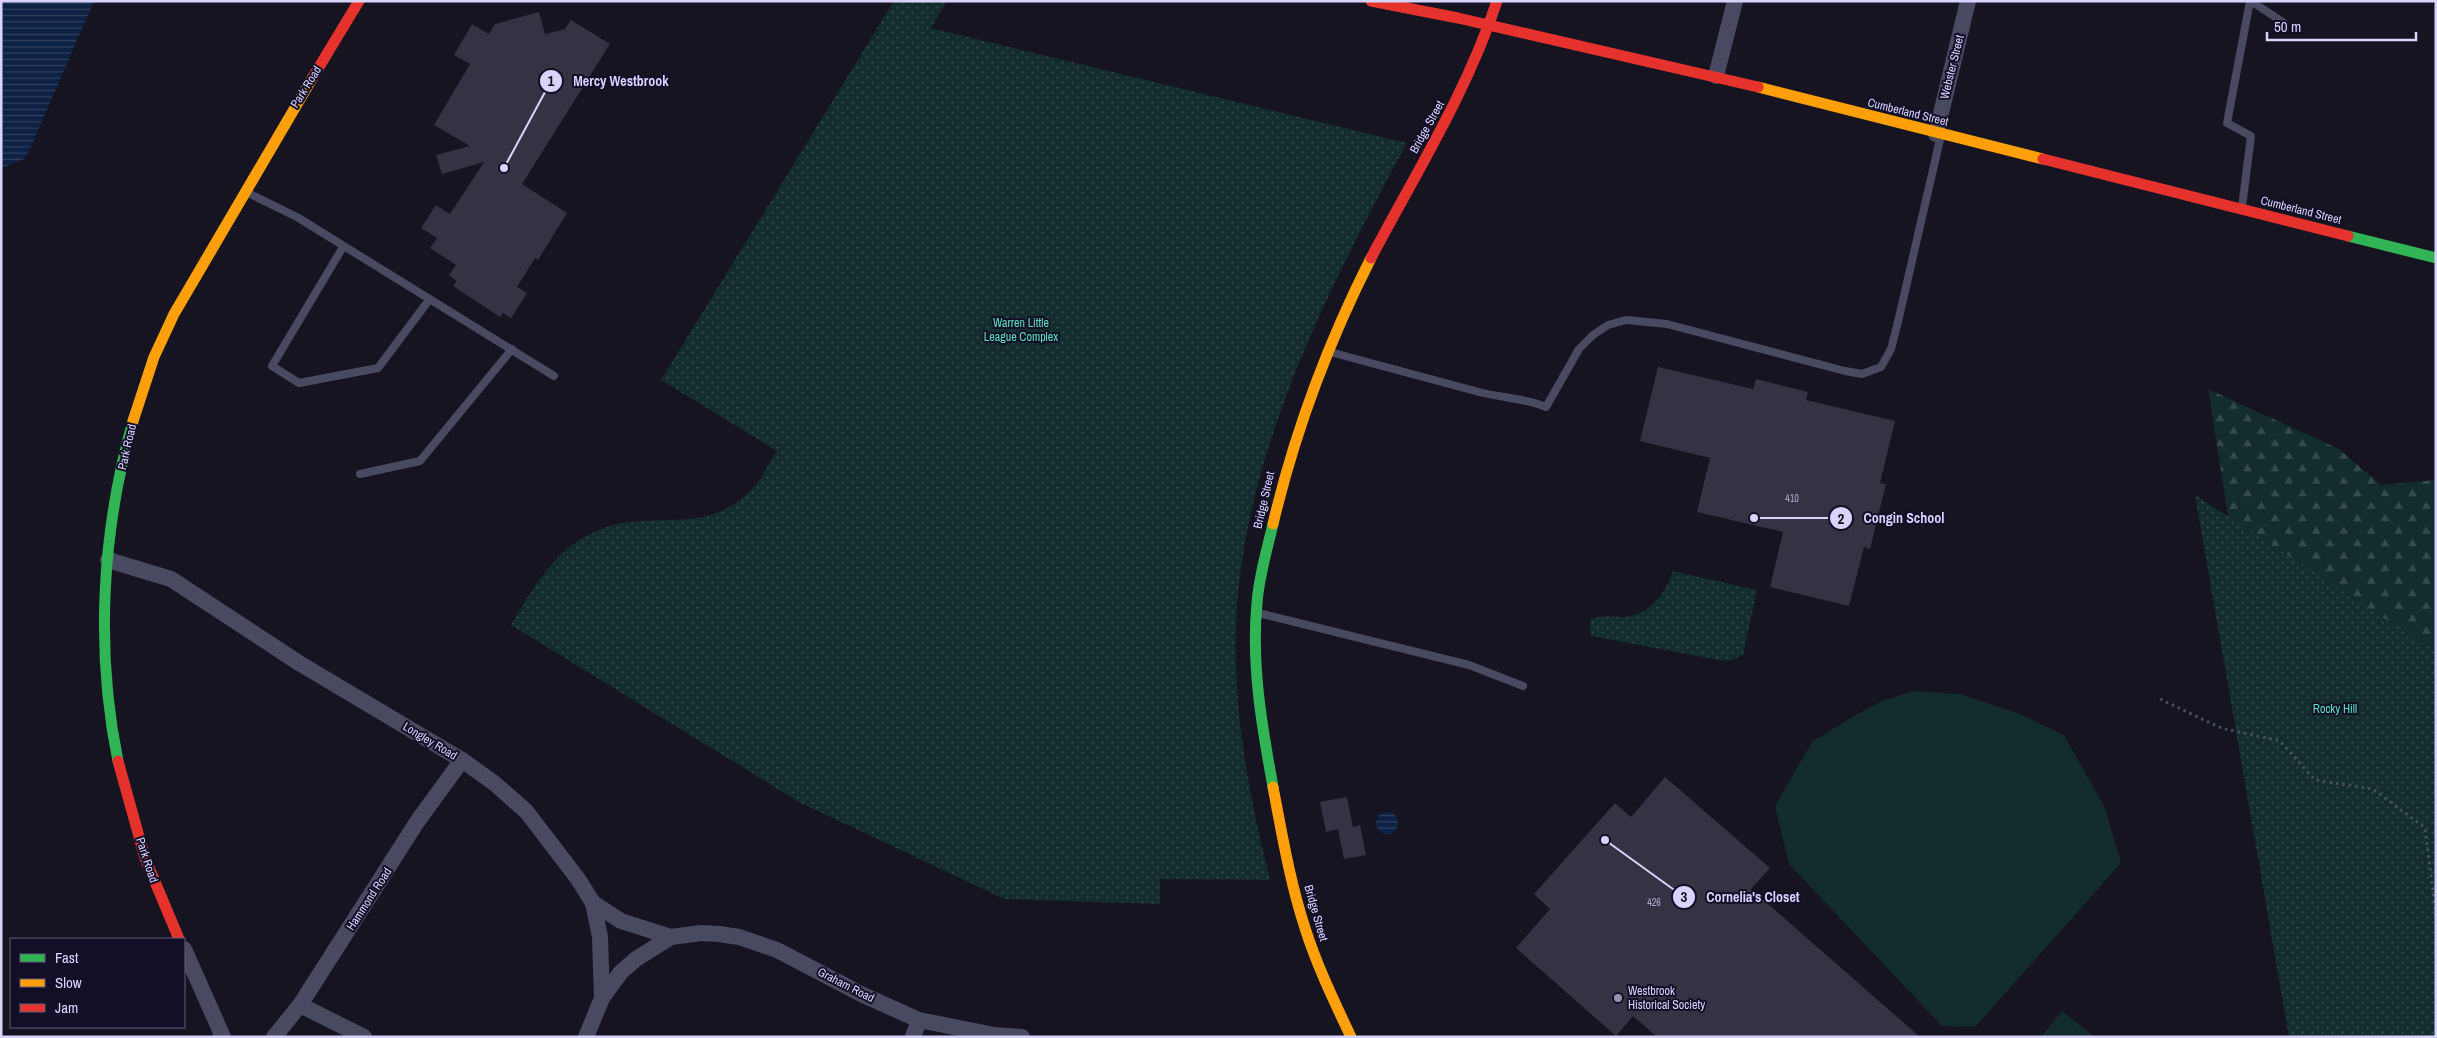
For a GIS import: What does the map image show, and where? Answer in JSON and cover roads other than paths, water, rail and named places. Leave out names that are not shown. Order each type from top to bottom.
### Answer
[{"type":"street","name":"Park Road","points":[[179,938],[159,898],[143,853],[118,760],[108,711],[105,640],[108,560],[120,479],[130,430],[153,359],[187,285],[359,1]]},
{"type":"street","name":"Cumberland Street","points":[[1371,1],[1410,5],[1543,40],[1716,76],[1939,134],[2436,258]]},
{"type":"street","name":"Bridge Street","points":[[1351,1037],[1310,945],[1284,851],[1259,697],[1256,612],[1264,562],[1283,480],[1314,382],[1371,258],[1448,120],[1490,26],[1497,1]]},
{"type":"street","points":[[1716,76],[1735,1]]},
{"type":"street","name":"Webster Street","points":[[1939,134],[1968,1]]},
{"type":"street","name":"Longley Road","points":[[108,560],[172,579],[299,663],[462,760],[494,783],[526,811],[578,879],[593,903],[600,937],[602,998],[586,1037]]},
{"type":"street","name":"Hammond Road","points":[[274,1037],[300,1005],[417,822],[462,760]]},
{"type":"street","name":"Graham Road","points":[[593,903],[621,921],[672,937]]},
{"type":"street","name":"Graham Road","points":[[602,998],[621,972],[636,959],[672,937],[701,933],[739,938],[777,950],[863,995],[919,1020],[994,1034],[1022,1037]]},
{"type":"street","points":[[185,952],[223,1037]]},
{"type":"street","points":[[300,1005],[364,1037]]},
{"type":"street","points":[[913,1037],[919,1020]]},
{"type":"lane","points":[[2241,210],[2251,136],[2227,123],[2250,1],[2284,23]]},
{"type":"lane","points":[[1328,352],[1481,393],[1513,400],[1530,400],[1546,407],[1579,349],[1600,330],[1626,320],[1647,320],[1667,324],[1862,374],[1881,367],[1891,349],[1900,317],[1939,134]]},
{"type":"lane","points":[[244,192],[297,218],[554,376]]},
{"type":"lane","points":[[343,247],[272,366],[299,384],[378,368],[429,300]]},
{"type":"lane","points":[[360,474],[420,460],[512,350]]},
{"type":"lane","points":[[1256,612],[1468,665],[1523,686]]},
{"type":"water","points":[[1,1],[94,1],[29,151],[24,159],[1,168]]},
{"type":"water","points":[[1383,812],[1391,812],[1398,819],[1398,827],[1391,834],[1383,834],[1376,827],[1376,819]]},
{"type":"place","name":"Mercy Westbrook","points":[[504,168]]},
{"type":"place","name":"Congin School","points":[[1754,518]]},
{"type":"place","name":"Cornelia's Closet","points":[[1605,840]]},
{"type":"place","name":"Westbrook Historical Society","points":[[1618,998]]},
{"type":"park label","name":"Warren Little League Complex","points":[[1021,330]]},
{"type":"park label","name":"Rocky Hill","points":[[2335,709]]}]
